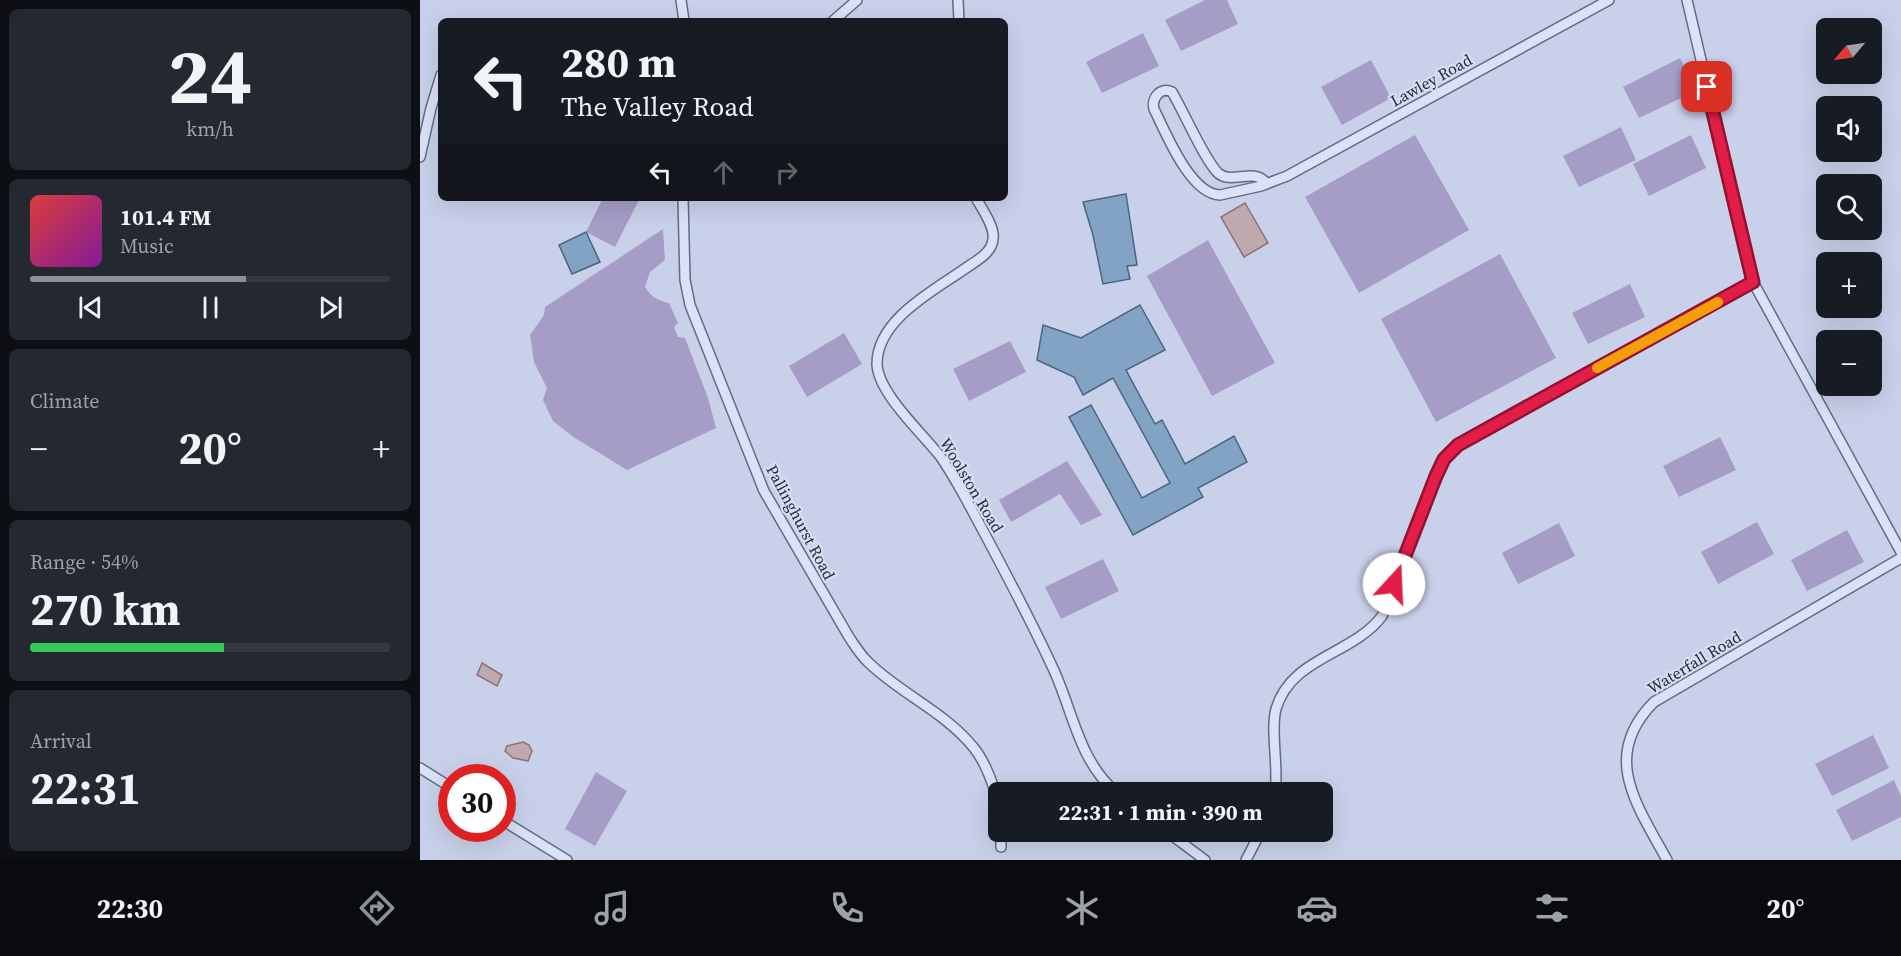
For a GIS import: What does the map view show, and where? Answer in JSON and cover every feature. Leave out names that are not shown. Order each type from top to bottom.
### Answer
[{"type":"street","points":[[681,0],[684,18]]},
{"type":"street","points":[[836,18],[857,0]]},
{"type":"street","points":[[958,0],[959,18]]},
{"type":"street","name":"Lawley Road","points":[[1266,183],[1262,178],[1231,177],[1219,173],[1206,156],[1172,92],[1164,90],[1155,97],[1153,104],[1156,114],[1183,165],[1203,189],[1220,195],[1255,188],[1287,176],[1609,0]]},
{"type":"street","points":[[1687,0],[1753,282],[1901,552]]},
{"type":"street","points":[[420,157],[438,85]]},
{"type":"street","name":"Pallinghurst Road","points":[[683,201],[685,280],[690,305],[765,491],[862,657],[882,675],[944,719],[974,748],[987,768],[992,782]]},
{"type":"street","name":"Woolston Road","points":[[977,201],[994,236],[990,248],[973,264],[898,317],[889,330],[879,353],[878,374],[886,390],[942,459],[963,495],[1052,665],[1071,718],[1094,767],[1104,782]]},
{"type":"street","points":[[1276,782],[1275,715],[1281,696],[1292,679],[1302,670],[1364,633],[1382,616],[1436,476],[1444,459],[1451,451],[1468,438],[1753,282]]},
{"type":"street","name":"Waterfall Road","points":[[1667,860],[1634,799],[1627,774],[1626,758],[1632,729],[1645,712],[1654,702],[1901,558]]},
{"type":"street","points":[[420,768],[438,779]]},
{"type":"street","points":[[516,829],[567,860]]},
{"type":"street","points":[[1001,842],[1001,847]]},
{"type":"street","points":[[1181,842],[1205,860]]},
{"type":"street","points":[[1246,860],[1255,842]]},
{"type":"shaded area","points":[[1205,0],[1227,0],[1238,24],[1181,51],[1165,20]]},
{"type":"shaded area","points":[[1143,33],[1159,66],[1102,93],[1086,62]]},
{"type":"shaded area","points":[[1680,58],[1696,91],[1639,118],[1623,87]]},
{"type":"shaded area","points":[[1371,60],[1391,98],[1342,125],[1321,87]]},
{"type":"shaded area","points":[[1621,127],[1636,160],[1579,187],[1563,156]]},
{"type":"shaded area","points":[[1415,135],[1469,230],[1359,293],[1305,197]]},
{"type":"shaded area","points":[[1691,135],[1706,168],[1649,196],[1633,164]]},
{"type":"shaded area","points":[[602,201],[638,201],[615,247],[586,232]]},
{"type":"shaded area","points":[[1245,203],[1268,243],[1244,257],[1221,217]]},
{"type":"shaded area","points":[[663,229],[665,260],[650,272],[645,287],[655,298],[669,303],[678,323],[674,327],[678,337],[685,338],[708,398],[716,428],[627,470],[572,436],[553,421],[543,400],[547,388],[534,362],[530,335],[544,315],[545,307]]},
{"type":"shaded area","points":[[1208,240],[1275,363],[1212,396],[1147,276]]},
{"type":"shaded area","points":[[1500,254],[1556,358],[1436,422],[1381,319]]},
{"type":"shaded area","points":[[1630,284],[1645,317],[1588,344],[1572,313]]},
{"type":"shaded area","points":[[844,333],[862,364],[807,397],[789,366]]},
{"type":"shaded area","points":[[1010,341],[1026,372],[969,401],[953,369]]},
{"type":"shaded area","points":[[1720,437],[1736,470],[1679,497],[1663,466]]},
{"type":"shaded area","points":[[1067,461],[1102,515],[1081,525],[1060,494],[1011,522],[999,500]]},
{"type":"shaded area","points":[[1757,522],[1774,554],[1718,584],[1701,552]]},
{"type":"shaded area","points":[[1559,523],[1575,556],[1518,584],[1502,553]]},
{"type":"shaded area","points":[[1847,530],[1864,562],[1807,591],[1791,560]]},
{"type":"shaded area","points":[[1103,559],[1119,591],[1061,619],[1045,587]]},
{"type":"shaded area","points":[[482,663],[502,675],[497,686],[477,675]]},
{"type":"shaded area","points":[[1873,735],[1889,768],[1832,796],[1815,764]]},
{"type":"shaded area","points":[[523,742],[529,745],[532,751],[528,761],[513,758],[505,751],[507,746]]},
{"type":"shaded area","points":[[596,772],[627,791],[595,846],[565,829]]},
{"type":"shaded area","points":[[1894,780],[1901,796],[1901,817],[1852,841],[1836,810]]},
{"type":"building","points":[[1126,194],[1137,265],[1127,266],[1130,279],[1103,284],[1093,235],[1083,202]]},
{"type":"building","points":[[586,232],[600,262],[572,274],[559,245]]},
{"type":"building","points":[[1140,305],[1165,350],[1126,370],[1155,424],[1162,420],[1185,464],[1234,436],[1247,462],[1198,488],[1203,497],[1133,535],[1069,417],[1091,405],[1142,498],[1170,483],[1113,378],[1083,395],[1074,377],[1037,360],[1043,325],[1081,338]]},
{"type":"slow traffic","points":[[1597,368],[1718,302]]},
{"type":"route","points":[[1394,584],[1436,476],[1444,459],[1458,445],[1753,282],[1707,87]]}]
